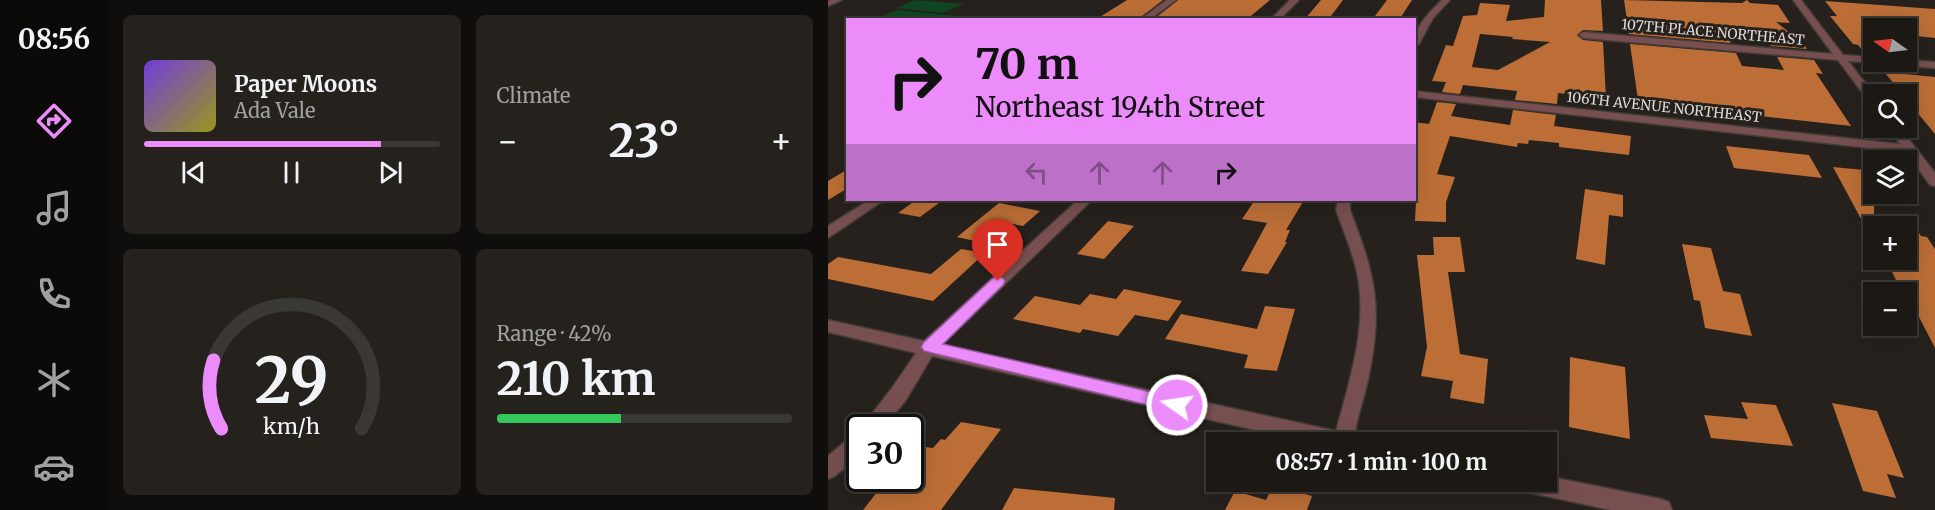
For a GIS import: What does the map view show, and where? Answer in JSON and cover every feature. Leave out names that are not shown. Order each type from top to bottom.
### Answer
[{"type":"street","points":[[828,4],[838,0]]},
{"type":"street","points":[[1146,18],[1172,0]]},
{"type":"street","points":[[1276,18],[1295,0]]},
{"type":"street","points":[[1416,40],[1429,17],[1446,0]]},
{"type":"street","points":[[1797,0],[1863,87]]},
{"type":"street","name":"107TH PLACE NORTHEAST","points":[[1583,35],[1863,59]]},
{"type":"street","points":[[1917,64],[1935,65]]},
{"type":"street","name":"106TH AVENUE NORTHEAST","points":[[1416,94],[1910,149]]},
{"type":"street","points":[[1902,138],[1935,182]]},
{"type":"street","points":[[828,233],[876,201]]},
{"type":"street","points":[[883,414],[899,394],[929,347],[1083,201]]},
{"type":"street","points":[[1344,201],[1343,210],[1366,278],[1369,314],[1369,338],[1346,432]]},
{"type":"street","points":[[828,326],[1299,432]]},
{"type":"street","points":[[828,469],[846,453]]},
{"type":"street","points":[[1557,488],[1661,510]]},
{"type":"green space","points":[[915,0],[964,4],[942,13],[896,8]]},
{"type":"green space","points":[[898,10],[978,18],[878,18]]},
{"type":"building","points":[[1127,0],[1163,0],[1140,18],[1098,18]]},
{"type":"building","points":[[1178,0],[1270,0],[1248,18],[1156,18]]},
{"type":"building","points":[[1321,0],[1343,0],[1330,18],[1306,18]]},
{"type":"building","points":[[1387,0],[1412,0],[1400,18],[1374,18]]},
{"type":"building","points":[[1545,0],[1601,0],[1603,31],[1583,30],[1577,35],[1583,40],[1603,42],[1606,98],[1558,93],[1557,104],[1515,100],[1517,91],[1463,85],[1460,94],[1442,92],[1446,82],[1432,81],[1446,45],[1453,46],[1463,16],[1477,15],[1480,3],[1510,5],[1506,21],[1544,17]],"holes":[[[1480,34],[1513,37],[1512,39],[1550,42],[1498,70],[1472,67]]]},
{"type":"building","points":[[1624,0],[1742,3],[1747,0],[1750,3],[1778,5],[1790,23],[1776,22],[1803,43],[1807,49],[1771,46],[1764,34],[1726,31],[1731,43],[1629,34]]},
{"type":"building","points":[[1825,1],[1935,9],[1935,38],[1917,36],[1917,18],[1863,18],[1863,51],[1858,45],[1853,44],[1830,16],[1837,16]]},
{"type":"building","points":[[1630,44],[1736,53],[1742,66],[1784,70],[1777,57],[1814,60],[1823,74],[1816,73],[1851,126],[1688,108],[1687,105],[1638,100]]},
{"type":"building","points":[[1884,72],[1935,77],[1935,134],[1917,112],[1917,84],[1894,84]]},
{"type":"building","points":[[1437,102],[1456,104],[1451,116],[1510,125],[1513,110],[1556,115],[1554,126],[1631,136],[1629,155],[1559,147],[1559,143],[1529,140],[1528,144],[1518,143],[1517,147],[1450,136],[1437,174],[1455,177],[1446,202],[1446,222],[1415,221],[1416,122],[1429,124]]},
{"type":"building","points":[[1726,146],[1809,155],[1822,178],[1734,168]]},
{"type":"building","points":[[1833,167],[1863,170],[1863,204],[1874,204],[1874,216],[1863,216],[1863,223]]},
{"type":"building","points":[[846,170],[846,189],[828,200],[828,181]]},
{"type":"building","points":[[1585,189],[1623,195],[1623,217],[1609,215],[1605,265],[1576,259]]},
{"type":"building","points":[[915,201],[942,201],[920,217],[898,213]]},
{"type":"building","points":[[1254,201],[1303,201],[1286,230],[1290,230],[1285,242],[1287,242],[1268,274],[1241,271],[1267,223],[1242,219]]},
{"type":"building","points":[[999,203],[1040,211],[1023,226],[1002,222],[979,242],[957,237]]},
{"type":"building","points":[[1108,221],[1134,226],[1104,259],[1077,254]]},
{"type":"building","points":[[1917,230],[1921,236],[1927,237],[1935,249],[1935,348],[1917,313],[1917,282],[1897,282],[1891,270],[1917,270]]},
{"type":"building","points":[[1433,237],[1460,237],[1465,272],[1448,272],[1460,354],[1488,359],[1484,404],[1450,398],[1453,381],[1421,376],[1427,347],[1417,255],[1434,255]]},
{"type":"building","points":[[1682,244],[1711,248],[1723,291],[1740,294],[1752,336],[1705,328],[1700,301],[1694,300]]},
{"type":"building","points":[[961,249],[985,253],[933,301],[828,279],[828,264],[838,257],[931,274]]},
{"type":"building","points":[[1124,289],[1182,301],[1168,321],[1135,315],[1118,336],[1083,329],[1080,333],[1013,319],[1035,296],[1080,305],[1090,294],[1116,299]]},
{"type":"building","points":[[1265,306],[1295,309],[1277,371],[1244,368],[1248,355],[1165,339],[1181,314],[1257,329]]},
{"type":"building","points":[[1570,357],[1625,367],[1630,439],[1569,427]]},
{"type":"building","points":[[1741,402],[1776,405],[1793,446],[1711,438],[1704,415],[1748,419]]},
{"type":"building","points":[[1832,403],[1877,411],[1904,478],[1887,474],[1896,498],[1863,491]]},
{"type":"building","points":[[961,422],[1001,429],[941,510],[863,510],[877,492],[924,492],[924,447],[933,448],[941,439],[945,440]]},
{"type":"building","points":[[1014,488],[1115,498],[1114,510],[1002,510]]},
{"type":"building","points":[[1234,492],[1266,500],[1270,492],[1298,492],[1312,496],[1307,510],[1225,510]]},
{"type":"route","points":[[998,281],[929,347],[1177,405]]}]
